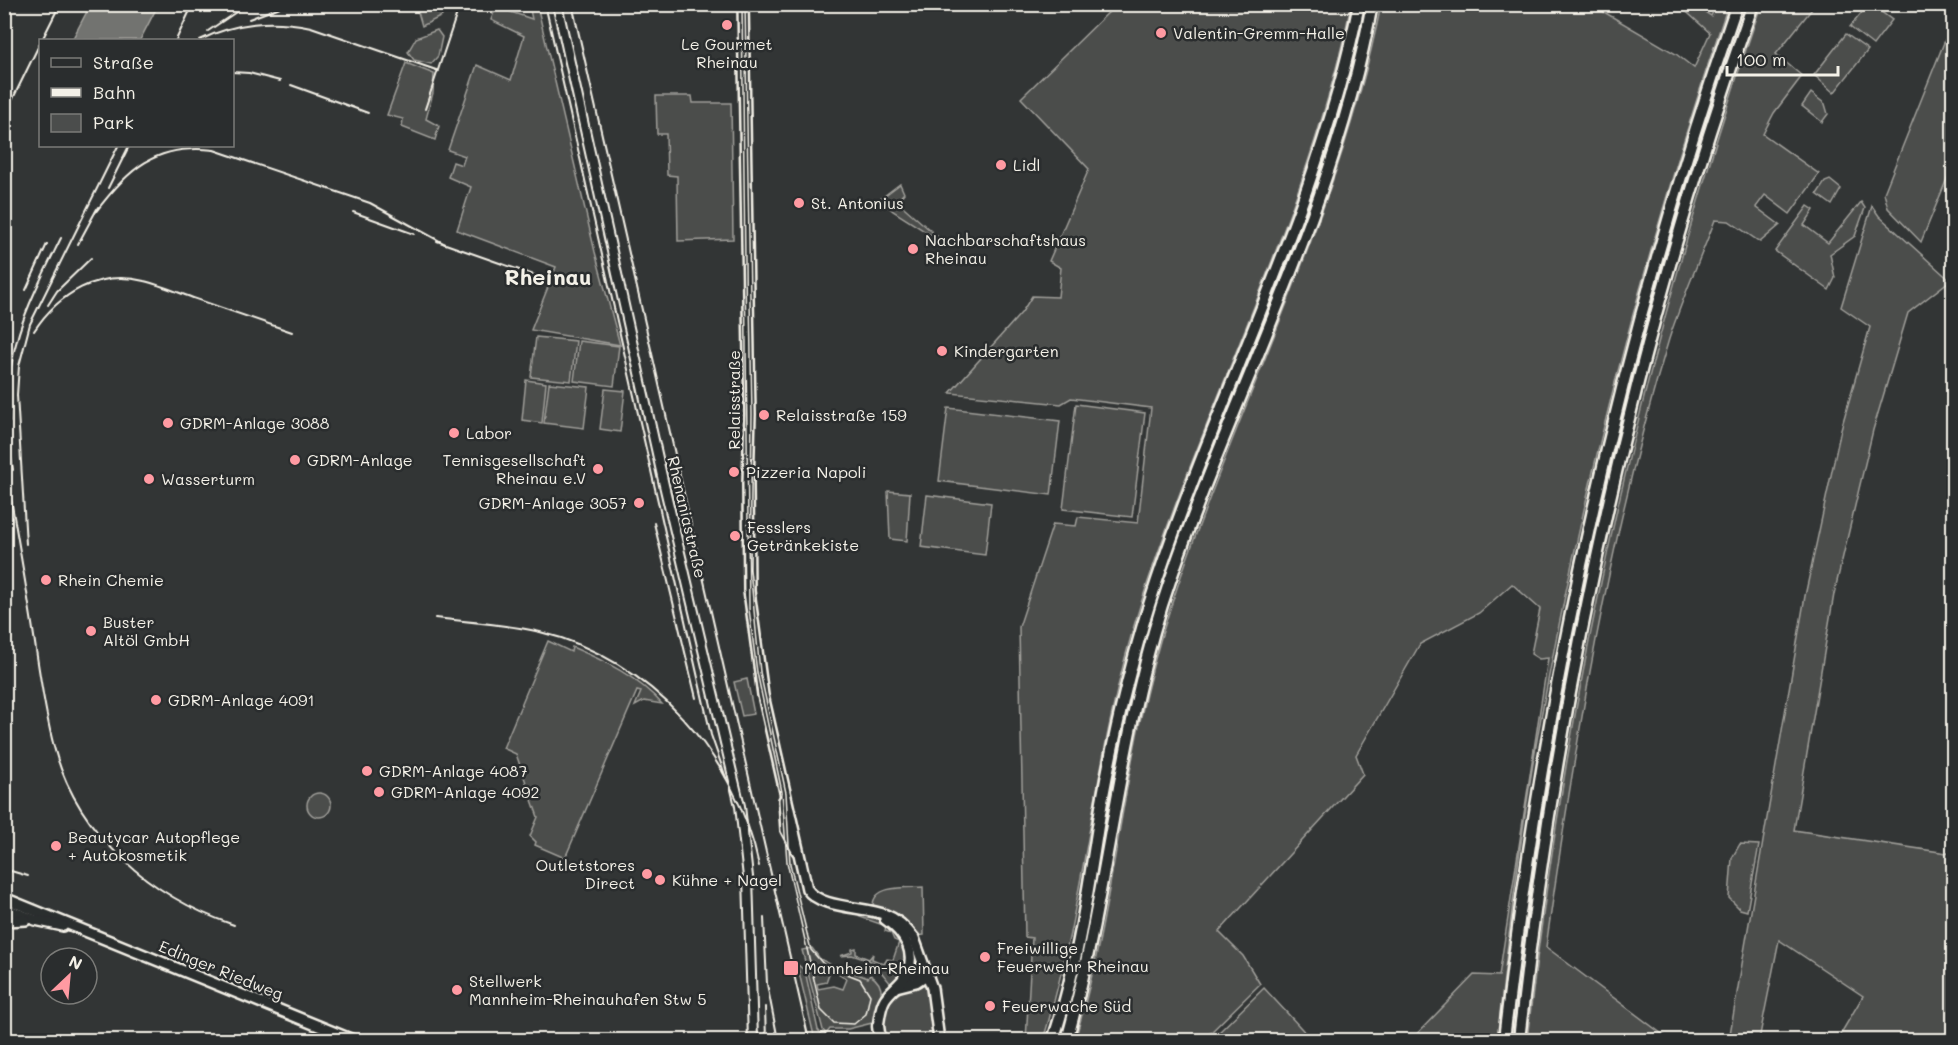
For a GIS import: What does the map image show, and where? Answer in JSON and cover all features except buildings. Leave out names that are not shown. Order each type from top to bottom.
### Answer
[{"type":"highway","points":[[1053,1041],[1067,989],[1089,882],[1112,751],[1149,605],[1194,480],[1315,170],[1343,75],[1359,4]]},
{"type":"highway","points":[[1067,1041],[1080,992],[1102,884],[1130,726],[1160,613],[1195,510],[1296,259],[1326,177],[1355,82],[1372,4]]},
{"type":"highway","points":[[1504,1041],[1520,905],[1544,749],[1590,517],[1618,398],[1661,239],[1737,4]]},
{"type":"highway","points":[[1519,1041],[1557,764],[1598,547],[1634,395],[1684,212],[1753,4]]},
{"type":"highway","points":[[878,1026],[880,1041]]},
{"type":"main road","name":"Relaisstraße","points":[[743,4],[750,414],[749,591],[760,683],[784,793],[786,830],[797,851],[805,884],[812,896],[825,902],[873,911],[895,920],[914,939],[928,974],[939,1041]]},
{"type":"main road","name":"Edinger Riedweg","points":[[4,898],[353,1041]]},
{"type":"main road","name":"Edinger Riedweg","points":[[4,908],[35,920],[77,929]]},
{"type":"main road","points":[[873,911],[917,947]]},
{"type":"main road","points":[[4,921],[35,920]]},
{"type":"main road","points":[[878,1026],[883,1004],[904,977],[911,961],[911,953],[904,938]]},
{"type":"main road","points":[[904,977],[928,974]]},
{"type":"main road","points":[[896,987],[916,982],[928,974]]},
{"type":"street","name":"Rhenaniastraße","points":[[557,4],[664,485],[740,806],[748,866],[753,1041]]},
{"type":"green space","points":[[416,5],[440,5],[442,16],[422,26]]},
{"type":"green space","points":[[529,5],[537,5],[595,252],[620,345],[531,330],[556,267],[457,230],[471,187],[448,177],[453,162],[462,165],[465,156],[448,150],[477,65],[511,80],[524,36],[491,20],[496,7],[532,19]]},
{"type":"green space","points":[[1116,5],[1351,5],[1332,83],[1309,159],[1254,308],[1166,530],[1140,606],[1124,660],[1112,714],[1058,986],[1043,1040],[1026,1040],[1032,938],[1025,937],[1019,627],[1053,524],[1076,526],[1078,517],[1138,523],[1151,408],[1071,398],[1061,404],[950,393],[1022,312],[1032,296],[1058,297],[1061,268],[1049,261],[1089,169],[1021,98]]},
{"type":"green space","points":[[1364,5],[1367,5],[1357,50],[1319,182],[1288,269],[1252,353],[1250,352],[1315,181],[1342,94]]},
{"type":"green space","points":[[1381,5],[1592,5],[1676,54],[1694,68],[1710,33],[1679,5],[1694,5],[1711,16],[1716,5],[1728,5],[1649,257],[1583,513],[1564,599],[1531,774],[1512,907],[1497,1040],[1411,1040],[1474,975],[1499,976],[1548,658],[1539,659],[1531,654],[1540,609],[1512,584],[1479,613],[1420,644],[1356,755],[1363,774],[1219,932],[1243,956],[1260,984],[1203,1040],[1075,1040],[1101,934],[1140,719],[1153,666],[1195,536],[1313,236],[1363,83]]},
{"type":"green space","points":[[1742,5],[1747,5],[1686,193],[1634,382],[1589,573],[1551,767],[1547,766],[1584,573],[1629,381],[1682,192]]},
{"type":"green space","points":[[1761,5],[1806,5],[1812,9],[1776,54],[1802,76],[1774,113],[1763,134],[1819,174],[1790,214],[1765,195],[1756,207],[1780,225],[1760,242],[1729,221],[1715,220],[1674,324],[1648,413],[1611,564],[1582,717],[1546,947],[1670,1040],[1527,1040],[1564,775],[1588,645],[1616,516],[1646,388],[1681,260],[1719,132]]},
{"type":"green space","points":[[1868,5],[1872,5],[1892,20],[1873,45],[1850,27]]},
{"type":"green space","points":[[1953,20],[1953,164],[1921,242],[1888,208],[1884,193]]},
{"type":"green space","points":[[437,30],[442,37],[438,56],[431,64],[414,60],[408,52],[416,38]]},
{"type":"green space","points":[[1846,34],[1868,50],[1834,93],[1814,75]]},
{"type":"green space","points":[[406,63],[434,74],[433,93],[426,119],[439,126],[435,140],[402,127],[403,119],[387,115]]},
{"type":"green space","points":[[1811,93],[1825,104],[1828,114],[1822,122],[1802,106]]},
{"type":"green space","points":[[656,96],[692,96],[693,103],[731,103],[733,239],[678,241],[677,176],[667,175],[666,134],[657,134]]},
{"type":"green space","points":[[1830,180],[1841,189],[1832,205],[1817,194],[1825,182]]},
{"type":"green space","points":[[900,184],[904,193],[897,201],[939,238],[937,239],[893,211],[880,199]]},
{"type":"green space","points":[[1861,202],[1865,208],[1855,236],[1830,254],[1835,278],[1829,290],[1775,251],[1808,206],[1814,210],[1804,225],[1828,243]]},
{"type":"green space","points":[[1872,206],[1879,216],[1953,283],[1953,287],[1948,282],[1908,313],[1873,430],[1834,594],[1794,830],[1953,854],[1953,1040],[1837,1040],[1863,996],[1779,940],[1759,1040],[1729,1040],[1805,596],[1841,429],[1870,327],[1841,307]]},
{"type":"green space","points":[[536,337],[576,341],[571,381],[531,377]]},
{"type":"green space","points":[[579,341],[619,346],[614,386],[574,381]]},
{"type":"green space","points":[[526,380],[546,383],[542,423],[522,420]]},
{"type":"green space","points":[[549,383],[589,387],[584,428],[544,423]]},
{"type":"green space","points":[[605,389],[625,391],[620,432],[600,429]]},
{"type":"green space","points":[[1076,404],[1145,413],[1132,517],[1063,509]]},
{"type":"green space","points":[[948,408],[1060,421],[1051,495],[939,481]]},
{"type":"green space","points":[[1228,409],[1183,531],[1155,616],[1122,746],[1097,879],[1094,879],[1121,730],[1141,646],[1174,543]]},
{"type":"green space","points":[[888,491],[910,493],[907,541],[890,539]]},
{"type":"green space","points":[[927,495],[991,503],[985,555],[921,547]]},
{"type":"green space","points":[[548,641],[571,652],[572,647],[609,664],[632,678],[662,704],[644,701],[635,706],[641,692],[637,691],[565,858],[535,845],[536,842],[530,836],[538,817],[516,754],[503,748]]},
{"type":"green space","points":[[747,679],[754,714],[742,716],[734,682]]},
{"type":"green space","points":[[319,793],[328,796],[331,805],[328,814],[319,817],[310,814],[307,805],[310,796]]},
{"type":"green space","points":[[1539,827],[1514,1040],[1509,1040],[1530,872]]},
{"type":"green space","points":[[1740,844],[1759,845],[1747,911],[1740,909],[1729,898],[1732,858]]},
{"type":"green space","points":[[923,887],[924,935],[916,936],[890,913],[873,905],[879,893],[885,890]]},
{"type":"green space","points":[[862,915],[881,920],[902,939],[907,962],[902,974],[891,984],[873,962],[852,955],[840,956],[856,948],[856,954],[869,959],[873,954],[872,959],[884,964],[887,959],[893,960],[899,942],[894,940],[891,933],[885,931],[886,926],[860,917]]},
{"type":"green space","points":[[812,948],[820,959],[832,965],[826,982],[817,984],[818,989],[834,986],[843,989],[847,979],[835,971],[836,966],[868,978],[870,975],[876,979],[882,997],[872,1023],[848,1029],[830,1029],[826,1034],[802,950]]},
{"type":"green space","points":[[797,964],[805,971],[818,1030],[827,1040],[815,1040]]},
{"type":"green space","points":[[925,982],[935,1040],[882,1040],[883,1017],[889,1002],[903,991]]},
{"type":"green space","points":[[1264,988],[1312,1040],[1211,1040]]},
{"type":"shaded area","points":[[91,4],[158,4],[141,39],[73,39]]},
{"type":"tram line","points":[[742,4],[749,609],[757,672],[782,792],[787,862],[821,1010],[834,1023],[854,1024],[866,1014],[870,995],[860,979],[824,965],[811,950],[790,864],[786,793],[760,672],[750,569],[752,414],[745,4]]},
{"type":"railway","points":[[42,39],[60,4]]},
{"type":"railway","points":[[176,39],[193,4]]},
{"type":"railway","points":[[208,31],[248,4]]},
{"type":"railway","points":[[249,19],[288,4]]},
{"type":"railway","points":[[425,109],[460,4]]},
{"type":"railway","points":[[545,4],[711,735],[726,778]]},
{"type":"railway","points":[[572,4],[809,1040]]},
{"type":"railway","points":[[202,39],[240,26],[282,23],[311,27],[439,71]]},
{"type":"railway","points":[[4,117],[39,45]]},
{"type":"railway","points":[[234,72],[249,73],[280,81]]},
{"type":"railway","points":[[291,85],[368,113]]},
{"type":"railway","points":[[26,544],[17,395],[19,366],[30,324],[118,147]]},
{"type":"railway","points":[[108,188],[128,147]]},
{"type":"railway","points":[[95,213],[119,184],[145,162],[176,151],[214,150],[370,203],[445,244]]},
{"type":"railway","points":[[78,244],[98,207]]},
{"type":"railway","points":[[353,212],[414,234]]},
{"type":"railway","points":[[9,422],[10,371],[21,326],[61,238]]},
{"type":"railway","points":[[437,241],[548,280]]},
{"type":"railway","points":[[26,290],[47,244]]},
{"type":"railway","points":[[48,305],[57,291],[91,258]]},
{"type":"railway","points":[[34,331],[55,306],[81,288],[96,282],[127,278],[157,285],[292,332]]},
{"type":"railway","points":[[4,414],[13,470]]},
{"type":"railway","points":[[4,460],[45,704],[54,747],[65,778],[80,808],[99,834],[122,858],[174,898],[234,925]]},
{"type":"railway","points":[[654,523],[696,698]]},
{"type":"railway","points":[[435,618],[527,629],[580,645],[618,664],[652,689],[682,718],[709,751],[731,787],[748,826],[759,866]]},
{"type":"railway","points":[[4,869],[28,876]]},
{"type":"railway","points":[[764,918],[767,984],[778,1040]]},
{"type":"railway","points":[[765,1007],[766,1040]]},
{"type":"place","name":"Le Gourmet Rheinau","points":[[727,25]]},
{"type":"place","name":"Valentin-Gremm-Halle","points":[[1161,33]]},
{"type":"place","name":"Lidl","points":[[1001,165]]},
{"type":"place","name":"St. Antonius","points":[[799,203]]},
{"type":"place","name":"Nachbarschaftshaus Rheinau","points":[[913,249]]},
{"type":"place","name":"Kindergarten","points":[[942,351]]},
{"type":"place","name":"Relaisstraße 159","points":[[764,415]]},
{"type":"place","name":"GDRM-Anlage 3088","points":[[168,423]]},
{"type":"place","name":"Labor","points":[[454,433]]},
{"type":"place","name":"GDRM-Anlage","points":[[295,460]]},
{"type":"place","name":"Tennisgesellschaft Rheinau e.V","points":[[598,469]]},
{"type":"place","name":"Pizzeria Napoli","points":[[734,472]]},
{"type":"place","name":"Wasserturm","points":[[149,479]]},
{"type":"place","name":"GDRM-Anlage 3057","points":[[639,503]]},
{"type":"place","name":"Fesslers Getränkekiste","points":[[735,536]]},
{"type":"place","name":"Rhein Chemie","points":[[46,580]]},
{"type":"place","name":"Buster Altöl GmbH","points":[[91,631]]},
{"type":"place","name":"GDRM-Anlage 4091","points":[[156,700]]},
{"type":"place","name":"GDRM-Anlage 4087","points":[[367,771]]},
{"type":"place","name":"GDRM-Anlage 4092","points":[[379,792]]},
{"type":"place","name":"Beautycar Autopflege + Autokosmetik","points":[[56,846]]},
{"type":"place","name":"Outletstores Direct","points":[[647,874]]},
{"type":"place","name":"Kühne + Nagel","points":[[660,880]]},
{"type":"place","name":"Freiwillige Feuerwehr Rheinau","points":[[985,957]]},
{"type":"place","name":"Mannheim-Rheinau","points":[[791,968]]},
{"type":"place","name":"Stellwerk Mannheim-Rheinauhafen Stw 5","points":[[457,990]]},
{"type":"place","name":"Feuerwache Süd","points":[[990,1006]]},
{"type":"district","name":"Rheinau","points":[[548,277]]}]
